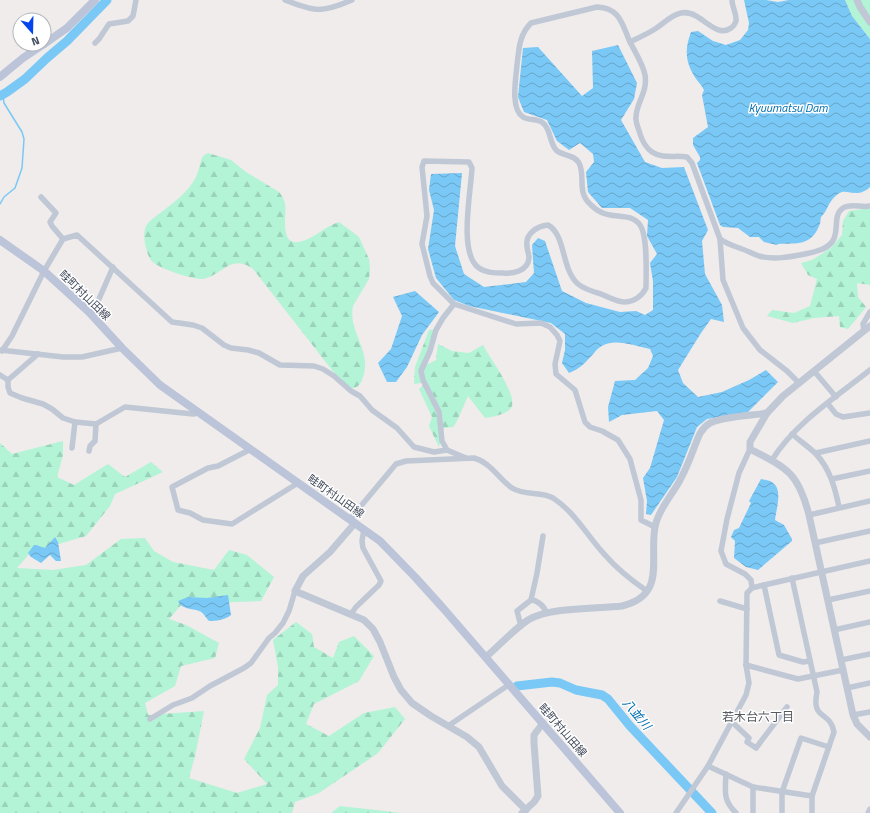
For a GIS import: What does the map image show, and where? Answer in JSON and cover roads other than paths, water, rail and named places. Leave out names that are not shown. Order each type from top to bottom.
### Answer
[{"type":"main road","points":[[52,38],[72,24],[95,0]]},
{"type":"main road","points":[[0,77],[32,52]]},
{"type":"main road","name":"畦町村山田線","points":[[0,240],[44,271],[92,315],[122,348],[160,385],[380,541],[416,577],[620,813]]},
{"type":"street","points":[[95,43],[109,24],[128,21],[132,16],[136,0]]},
{"type":"street","points":[[285,0],[302,7],[321,10],[330,9],[352,0]]},
{"type":"street","points":[[630,42],[654,29],[672,16],[681,13],[688,13],[696,16],[718,30],[729,30],[736,22],[732,0]]},
{"type":"street","points":[[858,0],[860,7],[870,22]]},
{"type":"street","points":[[655,527],[641,520],[641,500],[630,459],[618,440],[602,431],[590,427],[585,422],[575,390],[556,374],[555,364],[560,341],[557,335],[550,327],[541,323],[516,324],[454,304],[433,283],[422,244],[427,216],[422,167],[424,161],[469,162],[472,168],[467,226],[468,252],[475,266],[482,270],[508,274],[516,273],[522,270],[526,266],[529,257],[527,241],[529,235],[538,227],[548,225],[555,230],[568,269],[579,285],[625,302],[638,298],[643,294],[646,288],[644,236],[639,223],[626,217],[602,213],[590,205],[582,190],[581,169],[579,163],[575,158],[557,151],[553,146],[547,127],[543,122],[527,119],[518,112],[515,103],[519,46],[521,36],[531,23],[597,7],[605,8],[614,12],[620,20],[645,75],[643,94],[636,117],[642,138],[651,152],[661,156],[687,157],[692,163],[720,239],[723,280],[743,328],[760,350],[799,382]]},
{"type":"street","points":[[41,197],[56,213],[50,222],[63,239]]},
{"type":"street","points":[[720,239],[728,245],[759,256],[773,258],[789,257],[812,252],[825,248],[832,242],[836,232],[837,216],[844,207],[851,205],[870,206]]},
{"type":"street","points":[[1,351],[12,336],[44,271],[63,239],[77,235],[172,322],[194,325],[202,328],[224,345],[231,348],[258,353],[280,365],[314,366],[323,369],[334,376],[351,392],[360,396],[372,410],[396,428],[414,447],[434,452],[447,450],[466,458]]},
{"type":"street","points":[[92,315],[114,268]]},
{"type":"street","points":[[447,450],[442,441],[440,417],[436,405],[423,380],[421,371],[430,351],[436,330],[454,304]]},
{"type":"street","points":[[752,588],[751,580],[745,574],[726,564],[721,552],[727,519],[739,473],[750,449],[750,442],[767,413],[783,396],[867,328],[863,324],[870,312]]},
{"type":"street","points":[[1,351],[63,357],[82,357],[122,348]]},
{"type":"street","points":[[38,354],[8,380],[10,393],[43,404],[63,418],[75,422],[96,424],[126,407],[193,414],[198,413]]},
{"type":"street","points":[[772,460],[778,450],[802,424],[870,370]]},
{"type":"street","points":[[814,371],[836,397]]},
{"type":"street","points":[[0,375],[8,380]]},
{"type":"street","points":[[828,404],[836,414],[843,417],[870,413]]},
{"type":"street","points":[[486,657],[529,620],[546,612],[622,606],[634,602],[651,585],[654,574],[654,539],[657,519],[680,481],[701,431],[710,424],[721,419],[767,413]]},
{"type":"street","points":[[72,448],[75,422]]},
{"type":"street","points":[[89,451],[90,446],[95,441],[96,424]]},
{"type":"street","points":[[792,434],[816,454],[826,466],[832,480],[839,507]]},
{"type":"street","points":[[816,454],[870,441]]},
{"type":"street","points":[[251,449],[218,466],[208,468],[172,488],[178,510],[190,513],[203,520],[232,524],[298,483]]},
{"type":"street","points":[[750,449],[772,460],[789,472],[797,481],[804,497],[853,715],[857,724],[870,737]]},
{"type":"street","points":[[150,719],[173,705],[192,698],[210,686],[244,668],[251,662],[269,638],[283,623],[295,591],[303,576],[330,552],[396,464],[406,461],[466,458],[481,460],[505,482],[522,493],[540,494],[553,498],[579,520],[605,555],[625,575],[647,590]]},
{"type":"street","points":[[832,480],[870,471]]},
{"type":"street","points":[[809,515],[870,501]]},
{"type":"street","points":[[351,614],[356,607],[379,585],[381,581],[363,548],[362,541],[364,529]]},
{"type":"street","points":[[815,543],[870,531]]},
{"type":"street","points":[[521,626],[517,611],[531,600],[543,536]]},
{"type":"street","points":[[676,813],[708,766],[748,690],[749,683],[746,665],[747,593],[752,588],[870,560]]},
{"type":"street","points":[[792,578],[817,692],[815,705],[818,712],[830,720],[833,725],[834,732],[812,796],[812,813]]},
{"type":"street","points":[[764,585],[779,655],[803,662],[810,661]]},
{"type":"street","points":[[295,591],[364,620],[373,629],[380,642],[394,677],[401,690],[412,703],[467,737],[479,747],[502,786],[524,811],[538,796],[534,736],[543,723]]},
{"type":"street","points":[[828,600],[870,591]]},
{"type":"street","points":[[531,600],[534,600],[545,608],[546,612]]},
{"type":"street","points":[[720,601],[747,609]]},
{"type":"street","points":[[834,630],[870,622]]},
{"type":"street","points":[[841,660],[870,654]]},
{"type":"street","points":[[746,665],[798,679],[843,670]]},
{"type":"street","points":[[847,688],[870,682]]},
{"type":"street","points":[[448,726],[510,684]]},
{"type":"street","points":[[732,722],[749,738],[747,742],[756,748],[787,707]]},
{"type":"street","points":[[853,715],[870,712]]},
{"type":"street","points":[[782,813],[782,792],[800,738],[829,747]]},
{"type":"street","points":[[708,766],[753,787],[812,796]]},
{"type":"street","points":[[726,774],[725,796],[727,802],[736,813]]},
{"type":"street","points":[[753,787],[753,813]]},
{"type":"street","points":[[868,813],[870,809]]},
{"type":"water","name":"Kyuumatsu Dam","points":[[744,0],[766,0],[778,2],[789,0],[845,0],[852,16],[870,39],[870,187],[860,193],[841,192],[834,197],[821,217],[820,224],[816,232],[812,237],[803,242],[777,245],[764,242],[759,237],[750,237],[738,228],[723,227],[720,225],[697,163],[700,160],[700,157],[693,145],[693,138],[708,127],[702,95],[704,90],[688,64],[687,49],[689,38],[691,32],[698,31],[713,41],[726,45],[740,40],[748,30],[749,23]]},
{"type":"water","points":[[618,45],[637,83],[634,99],[621,120],[645,162],[662,168],[684,167],[708,230],[702,241],[705,274],[722,305],[724,322],[711,319],[701,333],[678,370],[683,383],[698,397],[722,392],[749,380],[766,370],[778,382],[748,412],[707,419],[697,427],[677,477],[651,515],[646,514],[647,501],[643,478],[650,468],[664,420],[657,411],[622,415],[609,422],[608,407],[615,381],[635,380],[648,368],[653,356],[650,349],[620,343],[606,344],[600,347],[580,367],[569,373],[562,363],[565,350],[565,334],[551,323],[469,306],[454,300],[436,278],[428,249],[434,210],[429,190],[431,174],[462,173],[455,246],[464,274],[484,287],[526,282],[534,273],[532,245],[538,238],[545,241],[562,291],[586,303],[620,312],[636,311],[645,315],[653,310],[653,281],[650,263],[657,254],[647,236],[648,220],[630,208],[602,208],[588,192],[586,172],[594,162],[593,154],[580,143],[569,150],[557,141],[547,120],[524,112],[518,97],[523,48],[538,47],[582,96],[593,88],[592,51]]},
{"type":"water","points":[[415,291],[439,312],[422,335],[407,367],[396,382],[387,382],[378,363],[391,349],[402,316],[393,297]]},
{"type":"water","points":[[761,479],[770,481],[778,490],[775,520],[784,525],[792,541],[758,570],[746,567],[734,558],[735,541],[731,537],[734,530],[739,528],[751,503],[749,501]]},
{"type":"water","points":[[55,537],[58,542],[61,561],[56,561],[50,555],[41,563],[31,557],[28,553],[34,545],[45,548]]},
{"type":"water","points":[[228,595],[231,615],[226,618],[209,621],[200,612],[182,606],[178,601],[188,597],[207,598]]},
{"type":"waterway","points":[[0,96],[25,79],[67,41],[107,0]]},
{"type":"waterway","points":[[0,204],[4,197],[15,188],[22,168],[24,139],[22,132],[4,103],[3,94]]},
{"type":"waterway","name":"八並川","points":[[517,686],[552,682],[560,683],[576,690],[602,695],[608,699],[630,726],[712,813]]},
{"type":"district","name":"若木台六丁目","points":[[758,716]]}]
